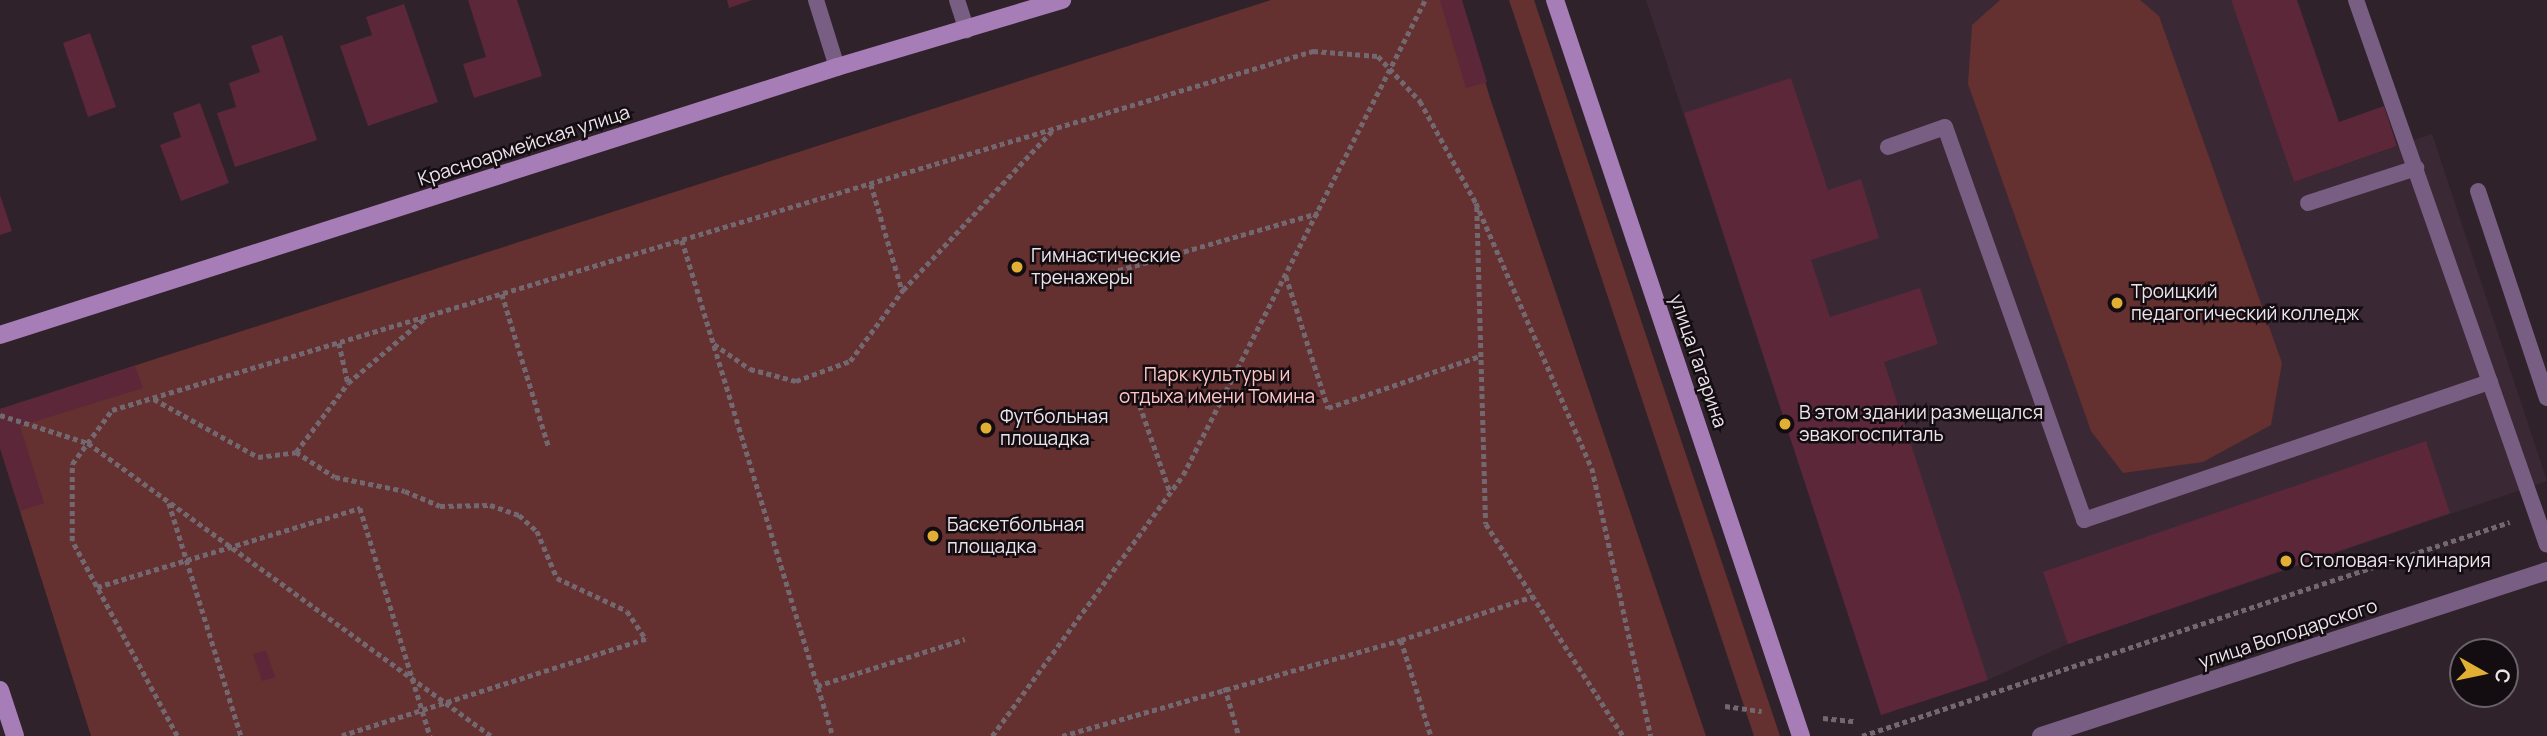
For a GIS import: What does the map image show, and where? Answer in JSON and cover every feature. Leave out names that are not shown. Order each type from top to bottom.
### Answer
[{"type":"street","name":"Красноармейская улица","points":[[0,335],[837,67],[1062,0]]},
{"type":"street","name":"улица Гагарина","points":[[1555,0],[1801,736]]},
{"type":"street","name":"улица Володарского","points":[[2041,736],[2547,571]]},
{"type":"street","points":[[0,690],[15,736]]},
{"type":"lane","points":[[816,0],[837,67]]},
{"type":"lane","points":[[957,0],[967,30]]},
{"type":"lane","points":[[2356,0],[2547,545]]},
{"type":"lane","points":[[1888,147],[1945,128],[2084,520],[2490,382]]},
{"type":"lane","points":[[2308,203],[2416,168]]},
{"type":"lane","points":[[2478,191],[2547,398]]},
{"type":"path","points":[[992,736],[1170,492],[1286,276],[1392,71],[1425,0]]},
{"type":"path","points":[[177,736],[72,541],[72,464],[112,410],[1313,51],[1378,56],[1420,101],[1476,203],[1592,468],[1651,736]]},
{"type":"path","points":[[713,343],[750,369],[796,381],[850,361],[902,290],[1055,128]]},
{"type":"path","points":[[871,184],[902,290]]},
{"type":"path","points":[[1476,203],[1486,524],[1623,736]]},
{"type":"path","points":[[1101,275],[1318,213]]},
{"type":"path","points":[[682,240],[833,736]]},
{"type":"path","points":[[1286,276],[1328,408],[1480,356]]},
{"type":"path","points":[[502,294],[549,447]]},
{"type":"path","points":[[296,453],[348,383],[427,317]]},
{"type":"path","points":[[339,343],[348,383]]},
{"type":"path","points":[[1137,397],[1170,492]]},
{"type":"path","points":[[153,398],[258,457],[296,453],[335,478],[405,491],[440,506],[490,505],[519,515],[537,531],[557,578],[627,611],[646,639],[421,708],[342,736]]},
{"type":"path","points":[[0,415],[88,443],[492,736]]},
{"type":"path","points":[[168,502],[241,736]]},
{"type":"path","points":[[97,587],[360,508],[430,736]]},
{"type":"path","points":[[1862,736],[2535,514]]},
{"type":"path","points":[[1062,736],[1225,687],[1401,640],[1534,596]]},
{"type":"path","points":[[817,686],[965,639]]},
{"type":"path","points":[[1401,640],[1431,736]]},
{"type":"path","points":[[1225,687],[1238,736]]},
{"type":"shaded area","name":"Троицкий педагогический колледж","points":[[1646,0],[2231,0],[2294,182],[2432,134],[2547,481],[2068,644],[1988,680],[1881,715]]},
{"type":"green space","name":"Парк культуры и отдыха имени Томина","points":[[1271,0],[1461,0],[1490,98],[1706,736],[91,736],[0,448],[0,409]]},
{"type":"green space","points":[[1509,0],[1534,0],[1780,736],[1754,736]]},
{"type":"green space","points":[[2000,0],[2140,0],[2159,16],[2282,363],[2271,425],[2203,462],[2123,473],[2091,431],[1968,84],[1972,25]]},
{"type":"building","points":[[468,0],[517,0],[542,76],[474,98],[463,64],[486,57]]},
{"type":"building","points":[[727,0],[752,0],[729,8]]},
{"type":"building","points":[[1440,0],[1462,0],[1487,82],[1466,88]]},
{"type":"building","points":[[2231,0],[2297,0],[2339,122],[2384,106],[2397,146],[2294,182]]},
{"type":"building","points":[[404,4],[438,102],[368,126],[340,46],[372,35],[366,17]]},
{"type":"building","points":[[90,33],[116,107],[88,117],[63,43]]},
{"type":"building","points":[[282,35],[317,140],[235,167],[217,113],[236,107],[229,83],[260,72],[251,46]]},
{"type":"building","points":[[1791,78],[1828,190],[1861,179],[1879,238],[1811,260],[1830,317],[1920,288],[1938,344],[1884,362],[1988,680],[1881,715],[1684,113]]},
{"type":"building","points":[[200,103],[229,183],[181,201],[160,145],[181,137],[173,113]]},
{"type":"building","points":[[0,195],[12,231],[0,235]]},
{"type":"building","points":[[135,366],[143,388],[20,426],[44,503],[20,511],[0,448],[0,409]]},
{"type":"building","points":[[2426,441],[2450,513],[2068,644],[2043,572]]},
{"type":"building","points":[[266,651],[275,677],[262,681],[253,654]]},
{"type":"place","name":"Гимнастические тренажеры","points":[[1017,267]]},
{"type":"place","name":"Троицкий педагогический колледж","points":[[2117,303]]},
{"type":"place","name":"В этом здании размещался эвакогоспиталь","points":[[1785,424]]},
{"type":"place","name":"Футбольная площадка","points":[[986,428]]},
{"type":"place","name":"Баскетбольная площадка","points":[[933,536]]},
{"type":"place","name":"Столовая-кулинария","points":[[2286,561]]}]
